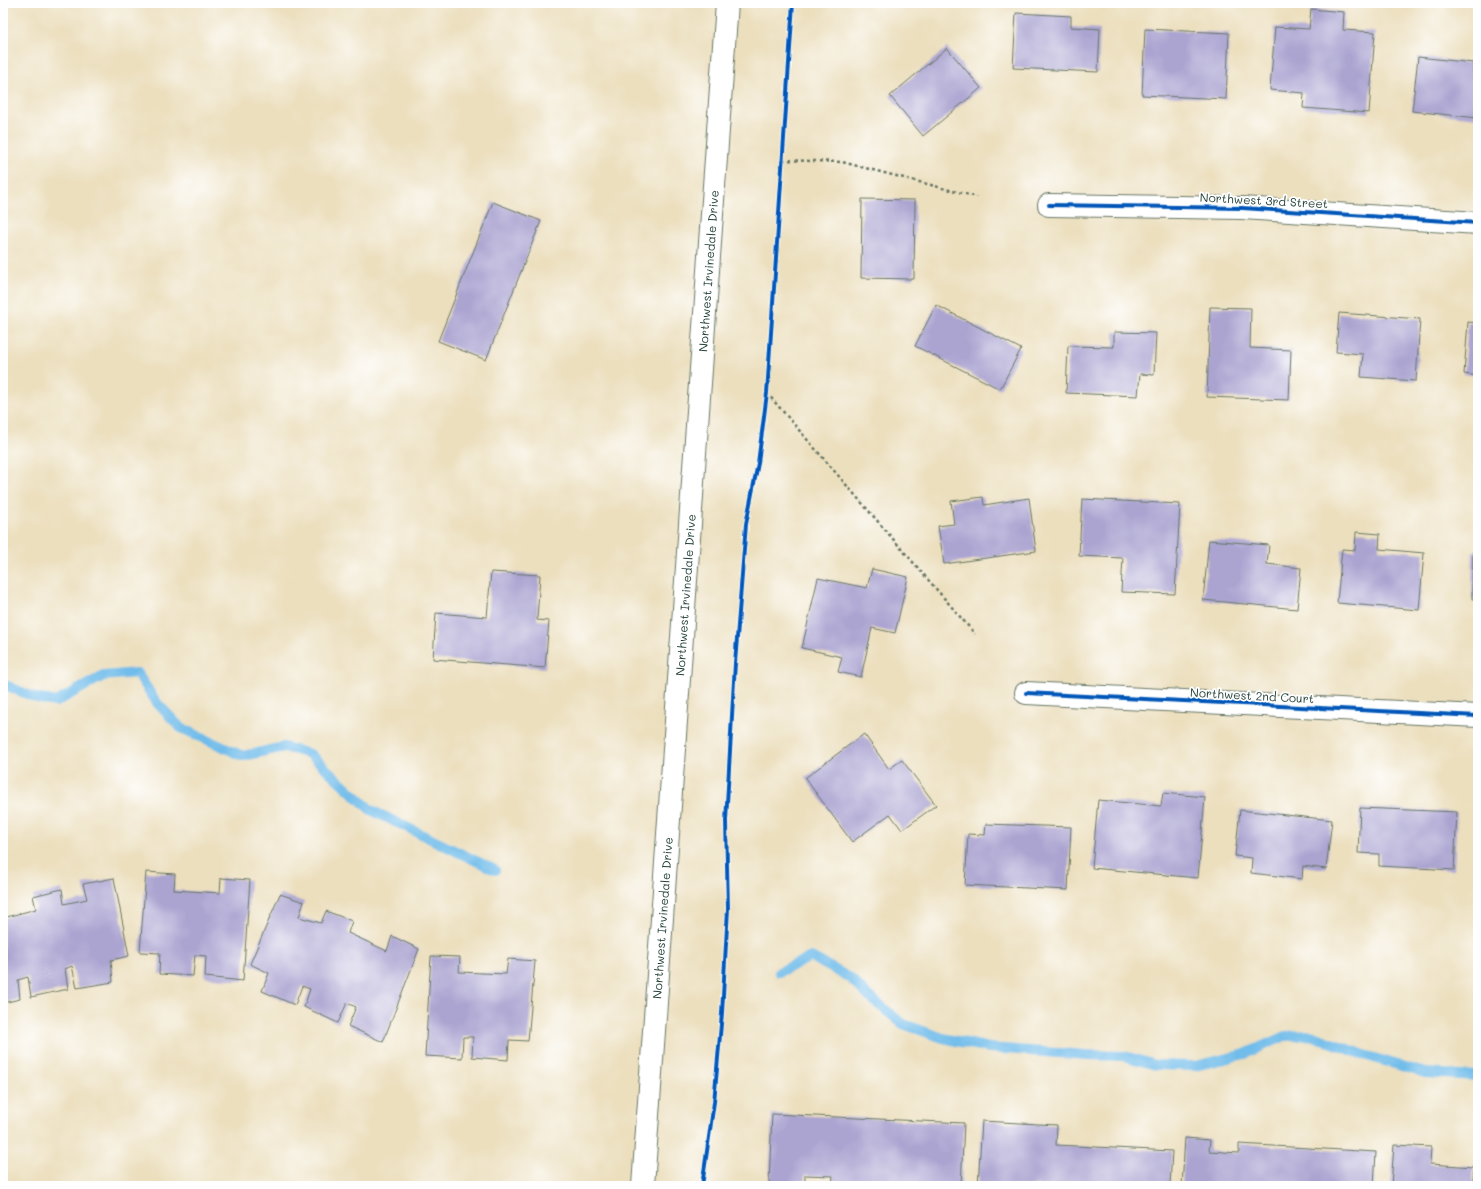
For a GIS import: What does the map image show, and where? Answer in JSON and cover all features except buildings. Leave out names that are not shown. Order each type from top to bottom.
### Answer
[{"type":"main road","name":"Northwest Irvinedale Drive","points":[[643,1186],[727,3]]},
{"type":"main road","name":"Northwest 3rd Street","points":[[1049,205],[1242,208],[1478,223]]},
{"type":"main road","name":"Northwest 2nd Court","points":[[1026,694],[1478,716]]},
{"type":"path","points":[[782,168],[783,152]]},
{"type":"path","points":[[782,160],[842,162],[977,197]]},
{"type":"path","points":[[766,401],[767,385]]},
{"type":"path","points":[[767,393],[975,634]]},
{"type":"waterway","points":[[3,684],[36,698],[56,702],[103,676],[137,673],[157,703],[181,728],[243,756],[284,747],[310,754],[371,810],[495,870]]},
{"type":"waterway","points":[[779,972],[811,957],[850,978],[868,996],[903,1024],[943,1038],[989,1048],[1124,1056],[1156,1065],[1195,1066],[1245,1054],[1285,1036],[1311,1035],[1364,1055],[1425,1073],[1478,1076]]},
{"type":"cycle path","points":[[702,1186],[714,1102],[722,1013],[728,909],[726,821],[735,663],[746,524],[758,463],[767,393],[793,3]]},
{"type":"cycle path","points":[[1049,205],[1242,208],[1478,223]]},
{"type":"cycle path","points":[[1026,693],[1478,716]]}]
